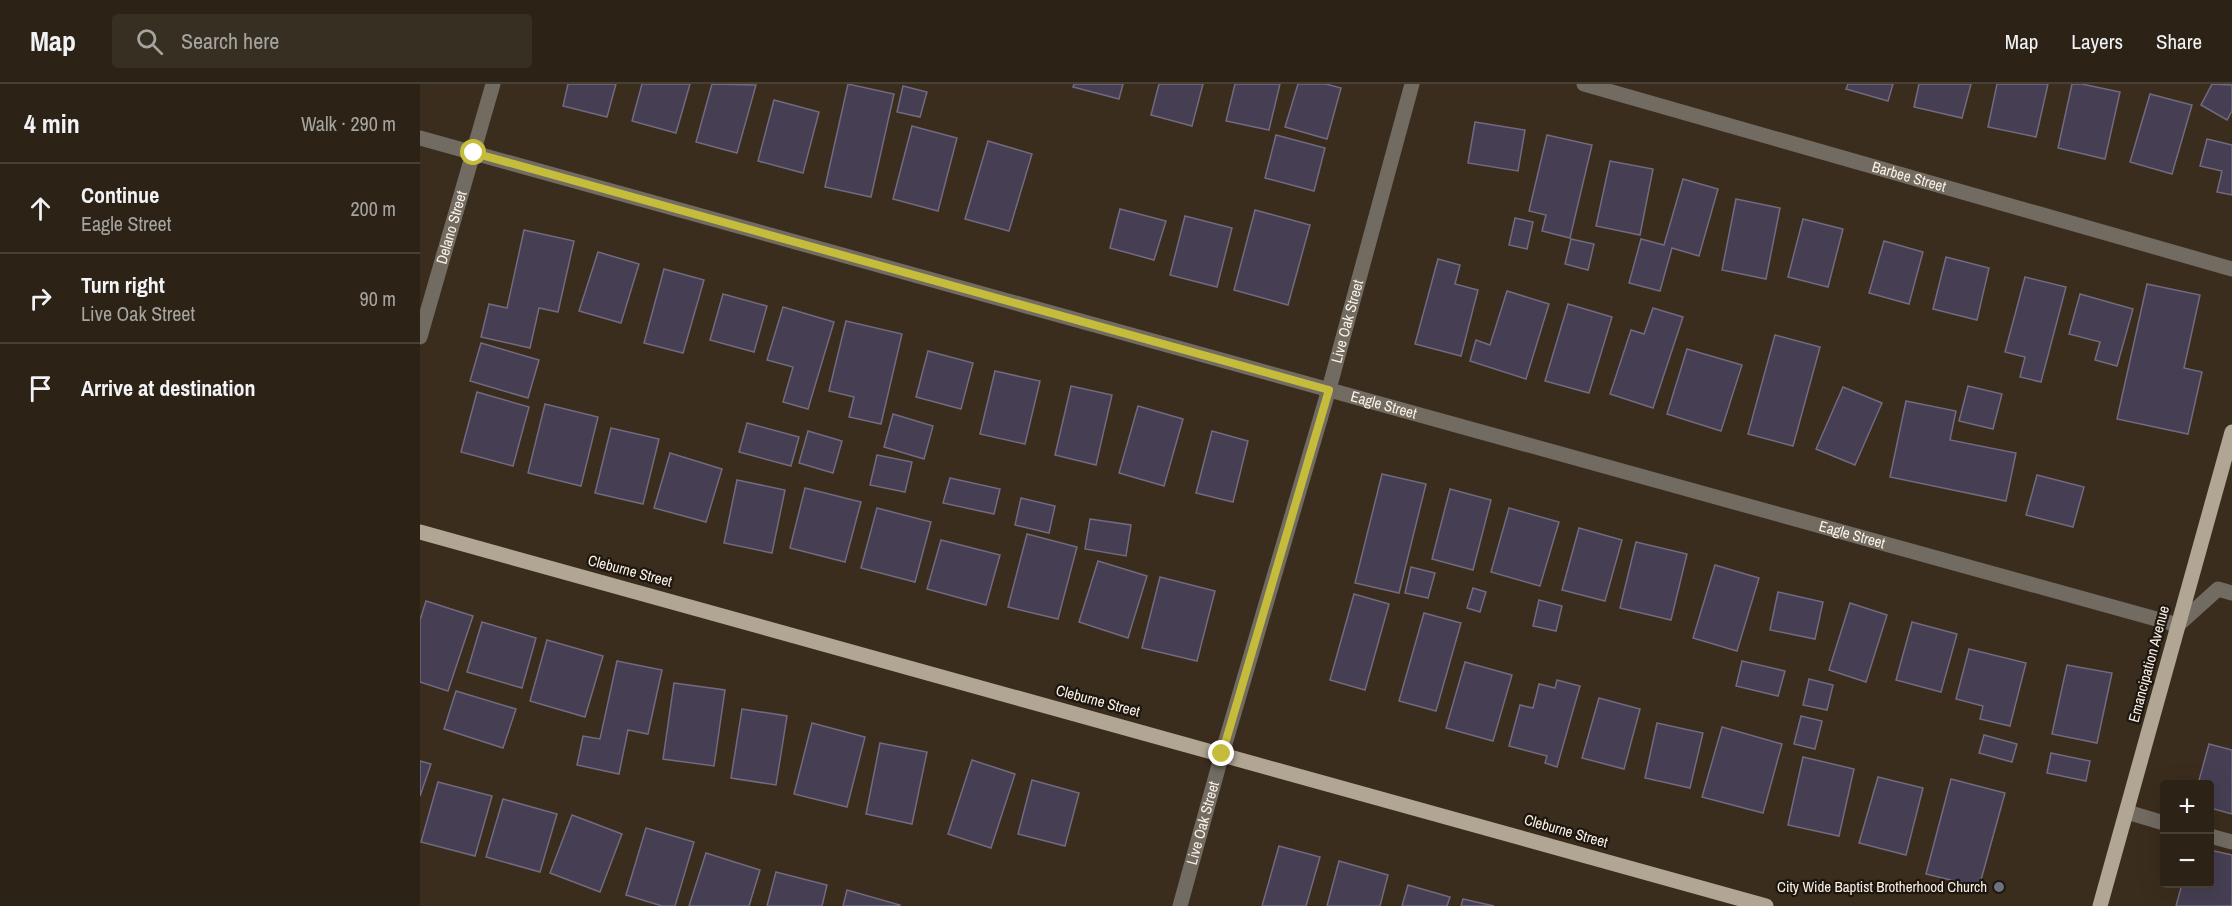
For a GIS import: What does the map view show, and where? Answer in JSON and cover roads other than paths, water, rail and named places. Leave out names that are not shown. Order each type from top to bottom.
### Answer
[{"type":"main road","name":"Emancipation Avenue","points":[[2100,906],[2232,432]]},
{"type":"main road","name":"Cleburne Street","points":[[420,532],[1766,906]]},
{"type":"street","name":"Delano Street","points":[[420,337],[493,84]]},
{"type":"street","name":"Live Oak Street","points":[[1180,906],[1222,754],[1329,390],[1412,84]]},
{"type":"street","name":"Barbee Street","points":[[1584,84],[2232,269]]},
{"type":"street","name":"Eagle Street","points":[[420,138],[2178,625]]},
{"type":"street","points":[[2178,625],[2218,589],[2232,593]]},
{"type":"street","points":[[2127,812],[2160,822]]},
{"type":"street","points":[[2214,837],[2232,842]]},
{"type":"place","name":"City Wide Baptist Brotherhood Church","points":[[1999,887]]}]
